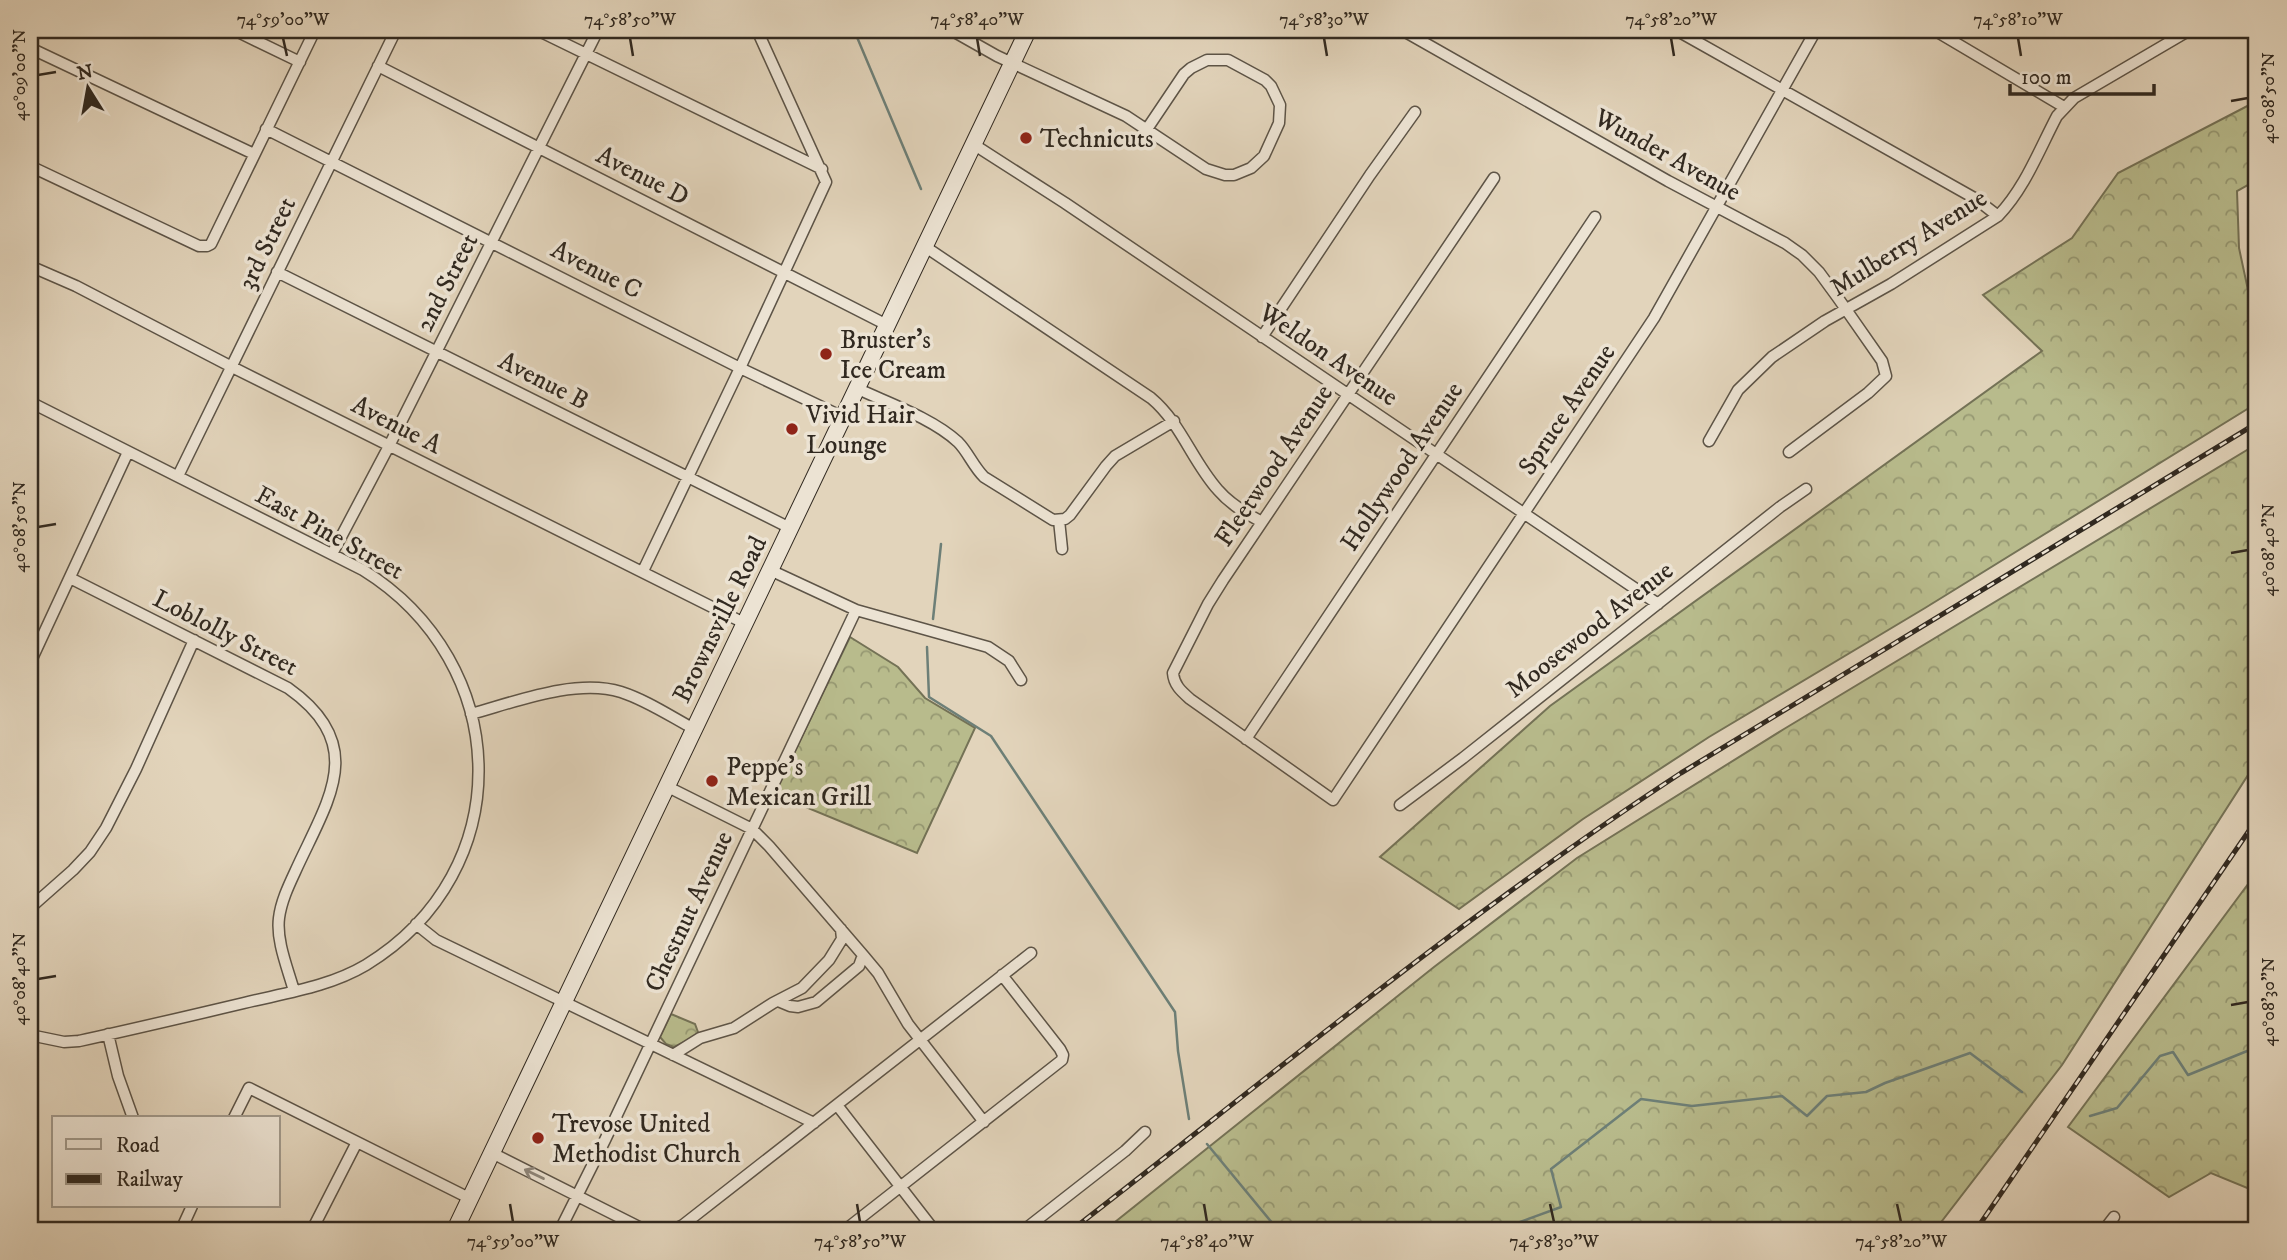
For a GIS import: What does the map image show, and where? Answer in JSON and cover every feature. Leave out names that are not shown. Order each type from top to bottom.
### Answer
[{"type":"street","points":[[234,30],[300,61]]},
{"type":"street","points":[[30,166],[199,246],[207,246],[211,244],[316,30]]},
{"type":"street","name":"3rd Street","points":[[178,476],[396,30]]},
{"type":"street","points":[[537,30],[822,169]]},
{"type":"street","name":"2nd Street","points":[[332,554],[540,149],[598,30]]},
{"type":"street","points":[[643,571],[825,188],[826,176],[757,30]]},
{"type":"street","points":[[951,30],[1012,63],[1110,108],[1147,129],[1206,169],[1225,175],[1251,168],[1264,156],[1279,123],[1280,105],[1276,94],[1265,80],[1228,60],[1207,60],[1184,74],[1147,129]]},
{"type":"street","name":"Brownsville Road","points":[[455,1230],[1028,30]]},
{"type":"street","name":"Wunder Avenue","points":[[1402,30],[1802,255],[1819,272],[1878,355],[1886,371],[1883,381],[1789,452]]},
{"type":"street","points":[[1676,30],[1976,199],[1998,216]]},
{"type":"street","name":"Spruce Avenue","points":[[1246,739],[1333,800],[1654,318],[1816,30]]},
{"type":"street","points":[[1934,30],[2064,107]]},
{"type":"street","points":[[2166,30],[2176,38]]},
{"type":"street","name":"Mulberry Avenue","points":[[1709,441],[1728,405],[1752,375],[1793,341],[1891,284],[1998,216],[2021,185],[2057,116],[2074,98],[2190,30]]},
{"type":"street","points":[[30,48],[254,153]]},
{"type":"street","name":"Avenue D","points":[[378,66],[887,324]]},
{"type":"street","points":[[1262,337],[1415,112]]},
{"type":"street","name":"Avenue C","points":[[267,129],[740,368],[843,417]]},
{"type":"street","name":"Weldon Avenue","points":[[973,144],[1065,203],[1658,604]]},
{"type":"street","name":"Fleetwood Avenue","points":[[1246,739],[1180,691],[1174,680],[1175,667],[1208,604],[1494,178]]},
{"type":"street","name":"Hollywood Avenue","points":[[1246,739],[1595,217]]},
{"type":"street","points":[[924,246],[1151,398],[1174,421],[1217,489],[1238,508],[1262,522]]},
{"type":"street","name":"Avenue A","points":[[30,266],[76,286],[744,623]]},
{"type":"street","name":"Avenue B","points":[[277,272],[790,528]]},
{"type":"street","points":[[856,388],[943,431],[964,449],[984,477],[1048,519],[1059,520],[1070,515],[1115,456],[1174,421]]},
{"type":"street","name":"East Pine Street","points":[[30,402],[332,554],[381,581],[402,597],[421,616],[455,666],[471,713],[479,768],[472,824],[461,859],[451,878],[416,924],[389,949],[359,968],[331,981],[294,991],[79,1041],[64,1042],[30,1035]]},
{"type":"street","points":[[30,663],[128,452]]},
{"type":"street","name":"Moosewood Avenue","points":[[1400,805],[1805,489]]},
{"type":"street","points":[[1059,520],[1062,549]]},
{"type":"street","points":[[770,570],[856,610],[988,647],[1009,661],[1021,680]]},
{"type":"street","name":"Loblolly Street","points":[[70,578],[288,688],[300,696],[319,716],[331,739],[336,767],[333,786],[288,886],[279,916],[279,931],[294,991]]},
{"type":"street","name":"Chestnut Avenue","points":[[560,1230],[856,610]]},
{"type":"street","points":[[30,908],[74,870],[106,828],[136,769],[194,640]]},
{"type":"street","points":[[471,713],[563,690],[594,687],[632,696],[694,729]]},
{"type":"street","points":[[666,786],[752,829],[863,955],[920,1040],[984,1122]]},
{"type":"street","points":[[416,924],[436,940],[814,1123]]},
{"type":"street","points":[[673,1055],[700,1038],[734,1028],[802,988],[821,970],[842,939],[841,929]]},
{"type":"street","points":[[681,1229],[1031,953]]},
{"type":"street","points":[[778,1001],[798,1007],[816,1002],[859,966],[863,955]]},
{"type":"street","points":[[845,1230],[1062,1060],[1060,1049],[1002,975]]},
{"type":"street","points":[[108,1034],[118,1076],[132,1116]]},
{"type":"street","points":[[235,1116],[249,1088],[469,1198]]},
{"type":"street","points":[[837,1105],[934,1230]]},
{"type":"street","points":[[1024,1230],[1125,1151],[1145,1132]]},
{"type":"street","points":[[312,1230],[357,1142]]},
{"type":"street","points":[[492,1153],[645,1230]]},
{"type":"street","points":[[183,1229],[191,1208]]},
{"type":"street","points":[[2107,1229],[2114,1217]]},
{"type":"green space","points":[[2257,101],[2257,180],[2237,191],[2239,248],[2257,332],[2257,403],[1925,608],[1709,737],[1583,819],[1459,909],[1380,857],[1550,706],[2042,351],[1983,295],[2072,238],[2118,173]]},
{"type":"green space","points":[[2257,444],[2257,761],[2062,1065],[1935,1230],[1105,1230],[1434,967],[1577,858],[1784,729]]},
{"type":"green space","points":[[850,637],[898,667],[925,698],[975,728],[917,853],[774,794]]},
{"type":"green space","points":[[2257,872],[2257,1192],[2211,1173],[2169,1197],[2068,1127]]},
{"type":"green space","points":[[671,1014],[695,1024],[699,1035],[674,1047],[666,1044],[660,1037]]},
{"type":"waterway","points":[[854,30],[921,189]]},
{"type":"waterway","points":[[933,619],[941,544]]},
{"type":"waterway","points":[[927,647],[929,697],[991,736],[1175,1012],[1189,1119]]},
{"type":"waterway","points":[[2090,1116],[2117,1108],[2160,1056],[2173,1052],[2188,1075],[2257,1047]]},
{"type":"waterway","points":[[1498,1230],[1561,1207],[1551,1169],[1641,1099],[1692,1106],[1782,1096],[1807,1116],[1827,1096],[1866,1092],[1970,1053],[2022,1092]]},
{"type":"waterway","points":[[1207,1144],[1278,1230]]},
{"type":"railway","points":[[1072,1230],[1447,938],[1602,826],[1681,773],[2257,423]]},
{"type":"railway","points":[[1976,1230],[2257,819]]},
{"type":"place","name":"Technicuts","points":[[1026,138]]},
{"type":"place","name":"Bruster's Ice Cream","points":[[826,354]]},
{"type":"place","name":"Vivid Hair Lounge","points":[[792,429]]},
{"type":"place","name":"Peppe's Mexican Grill","points":[[712,781]]},
{"type":"place","name":"Trevose United Methodist Church","points":[[538,1138]]}]
